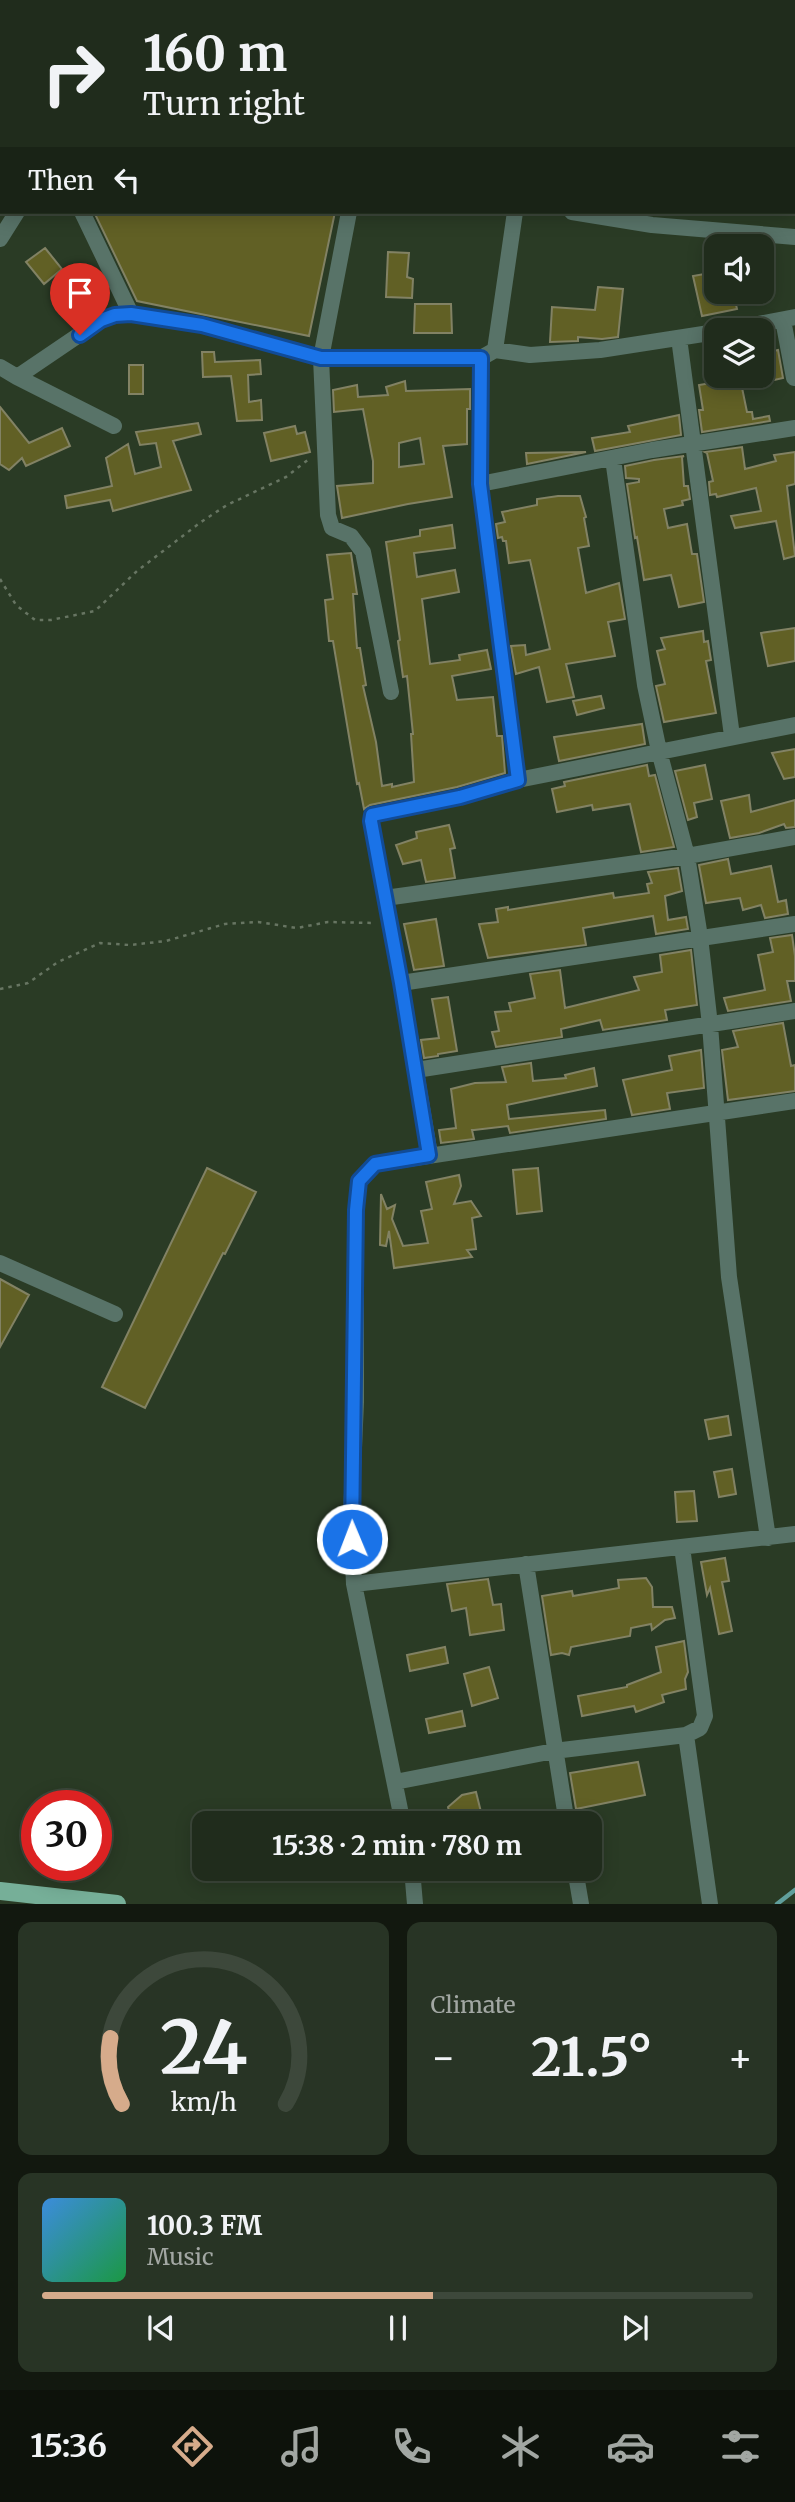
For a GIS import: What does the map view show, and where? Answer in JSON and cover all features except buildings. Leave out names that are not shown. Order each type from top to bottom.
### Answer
[{"type":"main road","points":[[0,1891],[117,1903]]},
{"type":"street","points":[[0,239],[16,214]]},
{"type":"street","points":[[83,214],[131,314]]},
{"type":"street","points":[[349,214],[321,358],[328,515],[332,528],[351,536],[363,552],[391,692]]},
{"type":"street","points":[[515,214],[488,354],[480,484],[518,780]]},
{"type":"street","points":[[606,214],[795,237]]},
{"type":"street","points":[[18,377],[101,320],[115,315],[131,314],[202,325],[321,358],[530,355],[600,350],[704,334]]},
{"type":"street","points":[[789,319],[794,378]]},
{"type":"street","points":[[679,338],[732,736]]},
{"type":"street","points":[[0,368],[114,426]]},
{"type":"street","points":[[480,484],[652,450],[795,428]]},
{"type":"street","points":[[613,458],[645,685],[659,751],[687,856],[700,937],[710,1024],[729,1278],[768,1538]]},
{"type":"street","points":[[429,1155],[372,815],[460,797],[518,780],[795,725]]},
{"type":"street","points":[[385,898],[687,856],[795,837]]},
{"type":"street","points":[[401,983],[795,924]]},
{"type":"street","points":[[416,1070],[795,1011]]},
{"type":"street","points":[[401,1811],[354,1584],[351,1516],[356,1402],[356,1210],[359,1181],[375,1164],[795,1101]]},
{"type":"street","points":[[0,1263],[115,1314]]},
{"type":"street","points":[[354,1584],[795,1534]]},
{"type":"street","points":[[395,1782],[554,1751],[686,1735],[700,1728],[705,1716],[682,1547]]},
{"type":"street","points":[[526,1564],[565,1811]]},
{"type":"street","points":[[686,1735],[710,1903]]},
{"type":"street","points":[[413,1881],[415,1903]]},
{"type":"street","points":[[577,1881],[581,1903]]},
{"type":"path","points":[[0,579],[16,605],[35,620],[51,620],[95,611],[116,594],[137,571],[201,523],[227,505],[286,477],[323,448]]},
{"type":"path","points":[[0,989],[28,983],[58,962],[100,943],[130,945],[166,941],[225,924],[258,922],[296,929],[328,922],[390,923]]},
{"type":"waterway","points":[[777,1904],[795,1890]]},
{"type":"route","points":[[80,335],[101,320],[115,315],[131,314],[202,325],[321,358],[481,358],[480,484],[518,780],[460,797],[372,815],[429,1155],[375,1164],[359,1181],[356,1210],[356,1402],[352,1539]]}]
